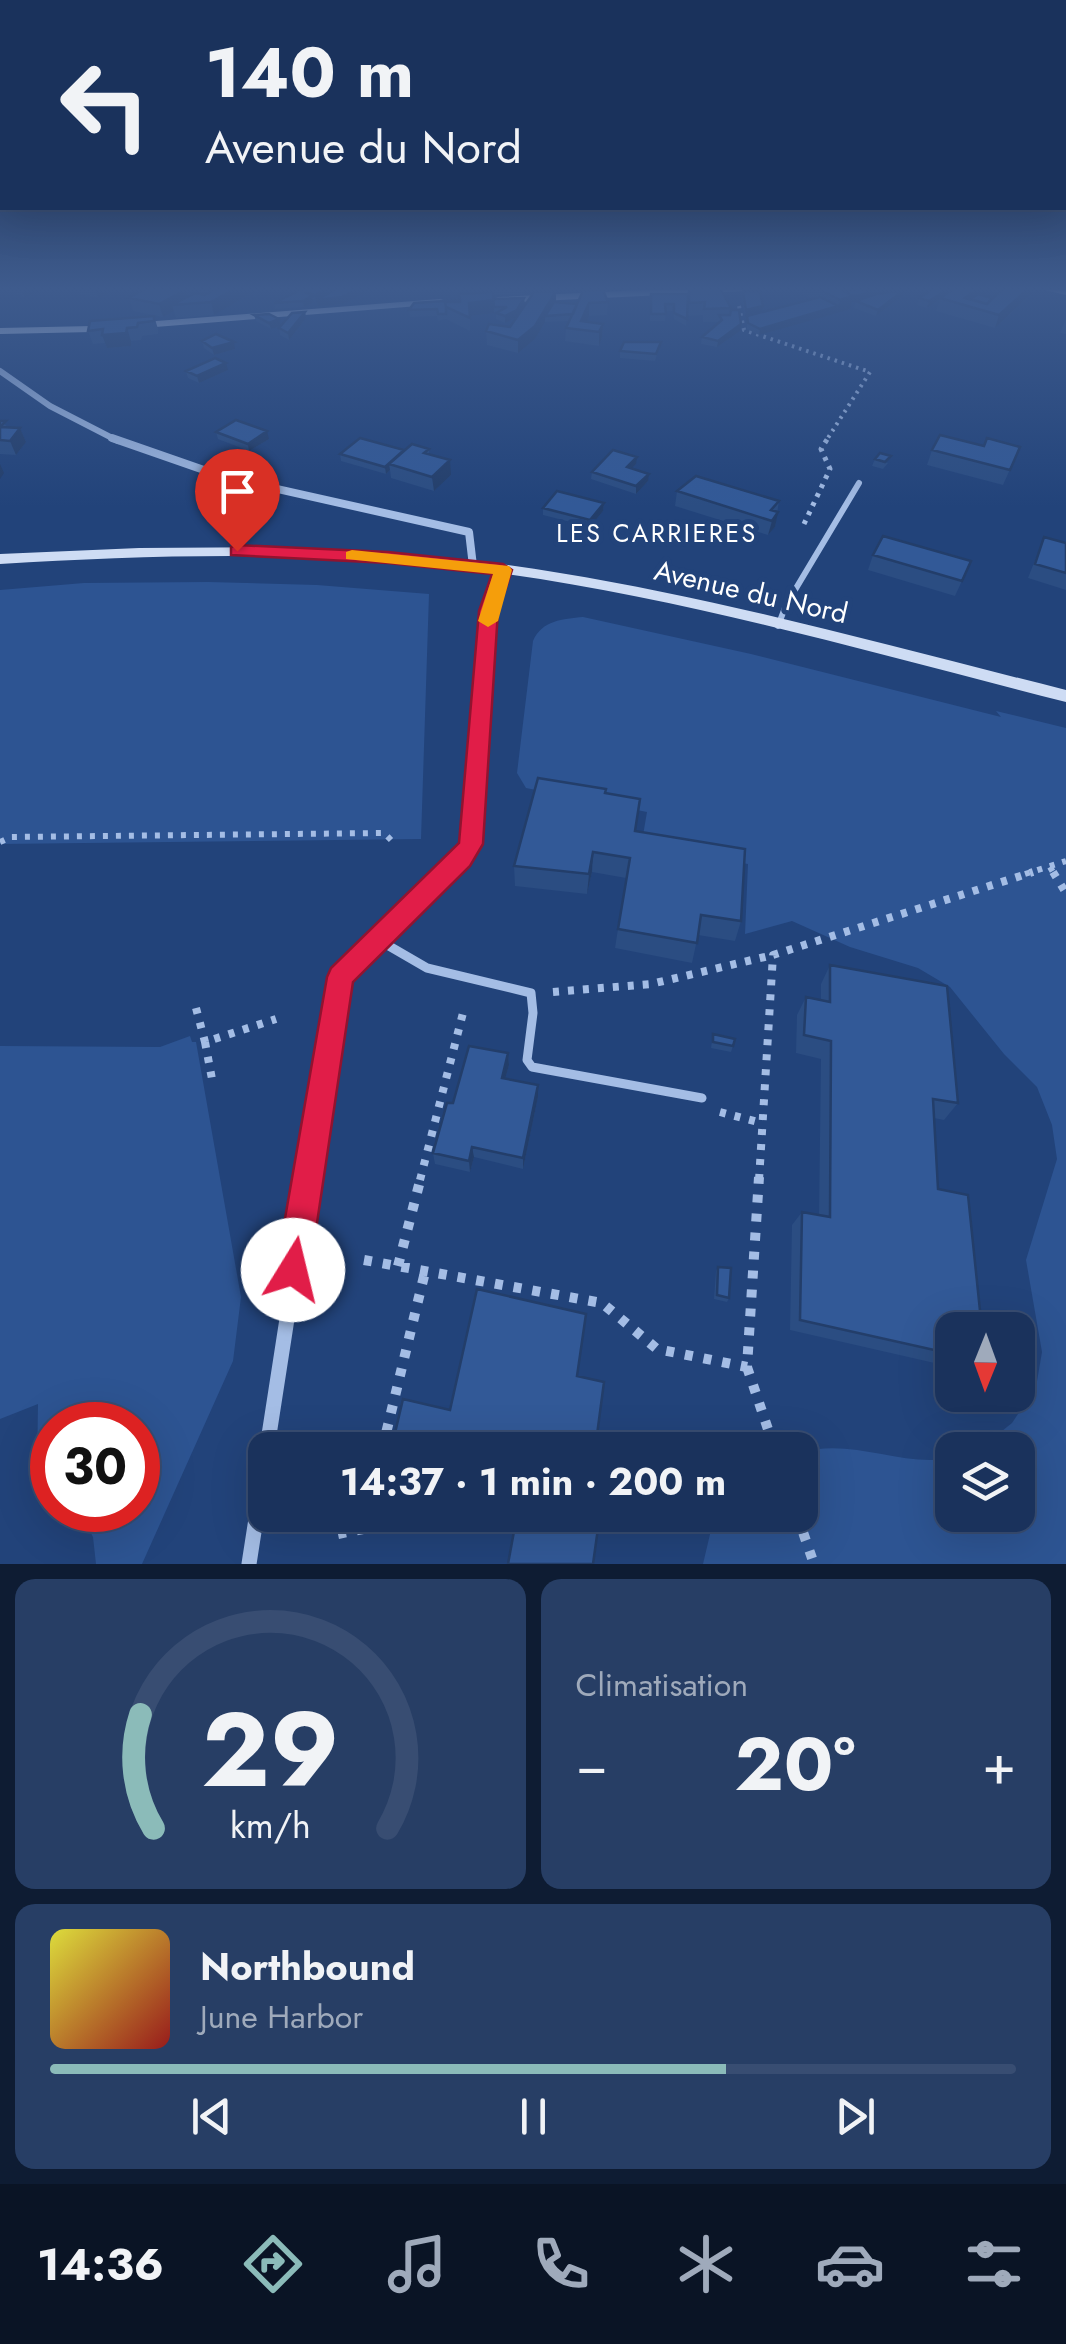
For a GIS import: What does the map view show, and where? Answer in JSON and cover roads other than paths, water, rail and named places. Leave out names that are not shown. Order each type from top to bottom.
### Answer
[{"type":"street","points":[[0,371],[62,414],[119,441],[192,468],[470,532],[473,566]]},
{"type":"street","name":"Avenue du Nord","points":[[0,559],[237,551],[473,566],[602,586],[1066,696]]},
{"type":"street","points":[[250,1564],[338,986],[343,972],[461,860],[470,844],[489,611],[503,570]]},
{"type":"lane","points":[[778,626],[786,606],[860,483]]},
{"type":"lane","points":[[378,940],[406,960],[426,968],[531,994],[534,1013],[527,1060],[532,1068],[702,1098]]},
{"type":"district","name":"LES CARRIERES","points":[[657,533]]}]
